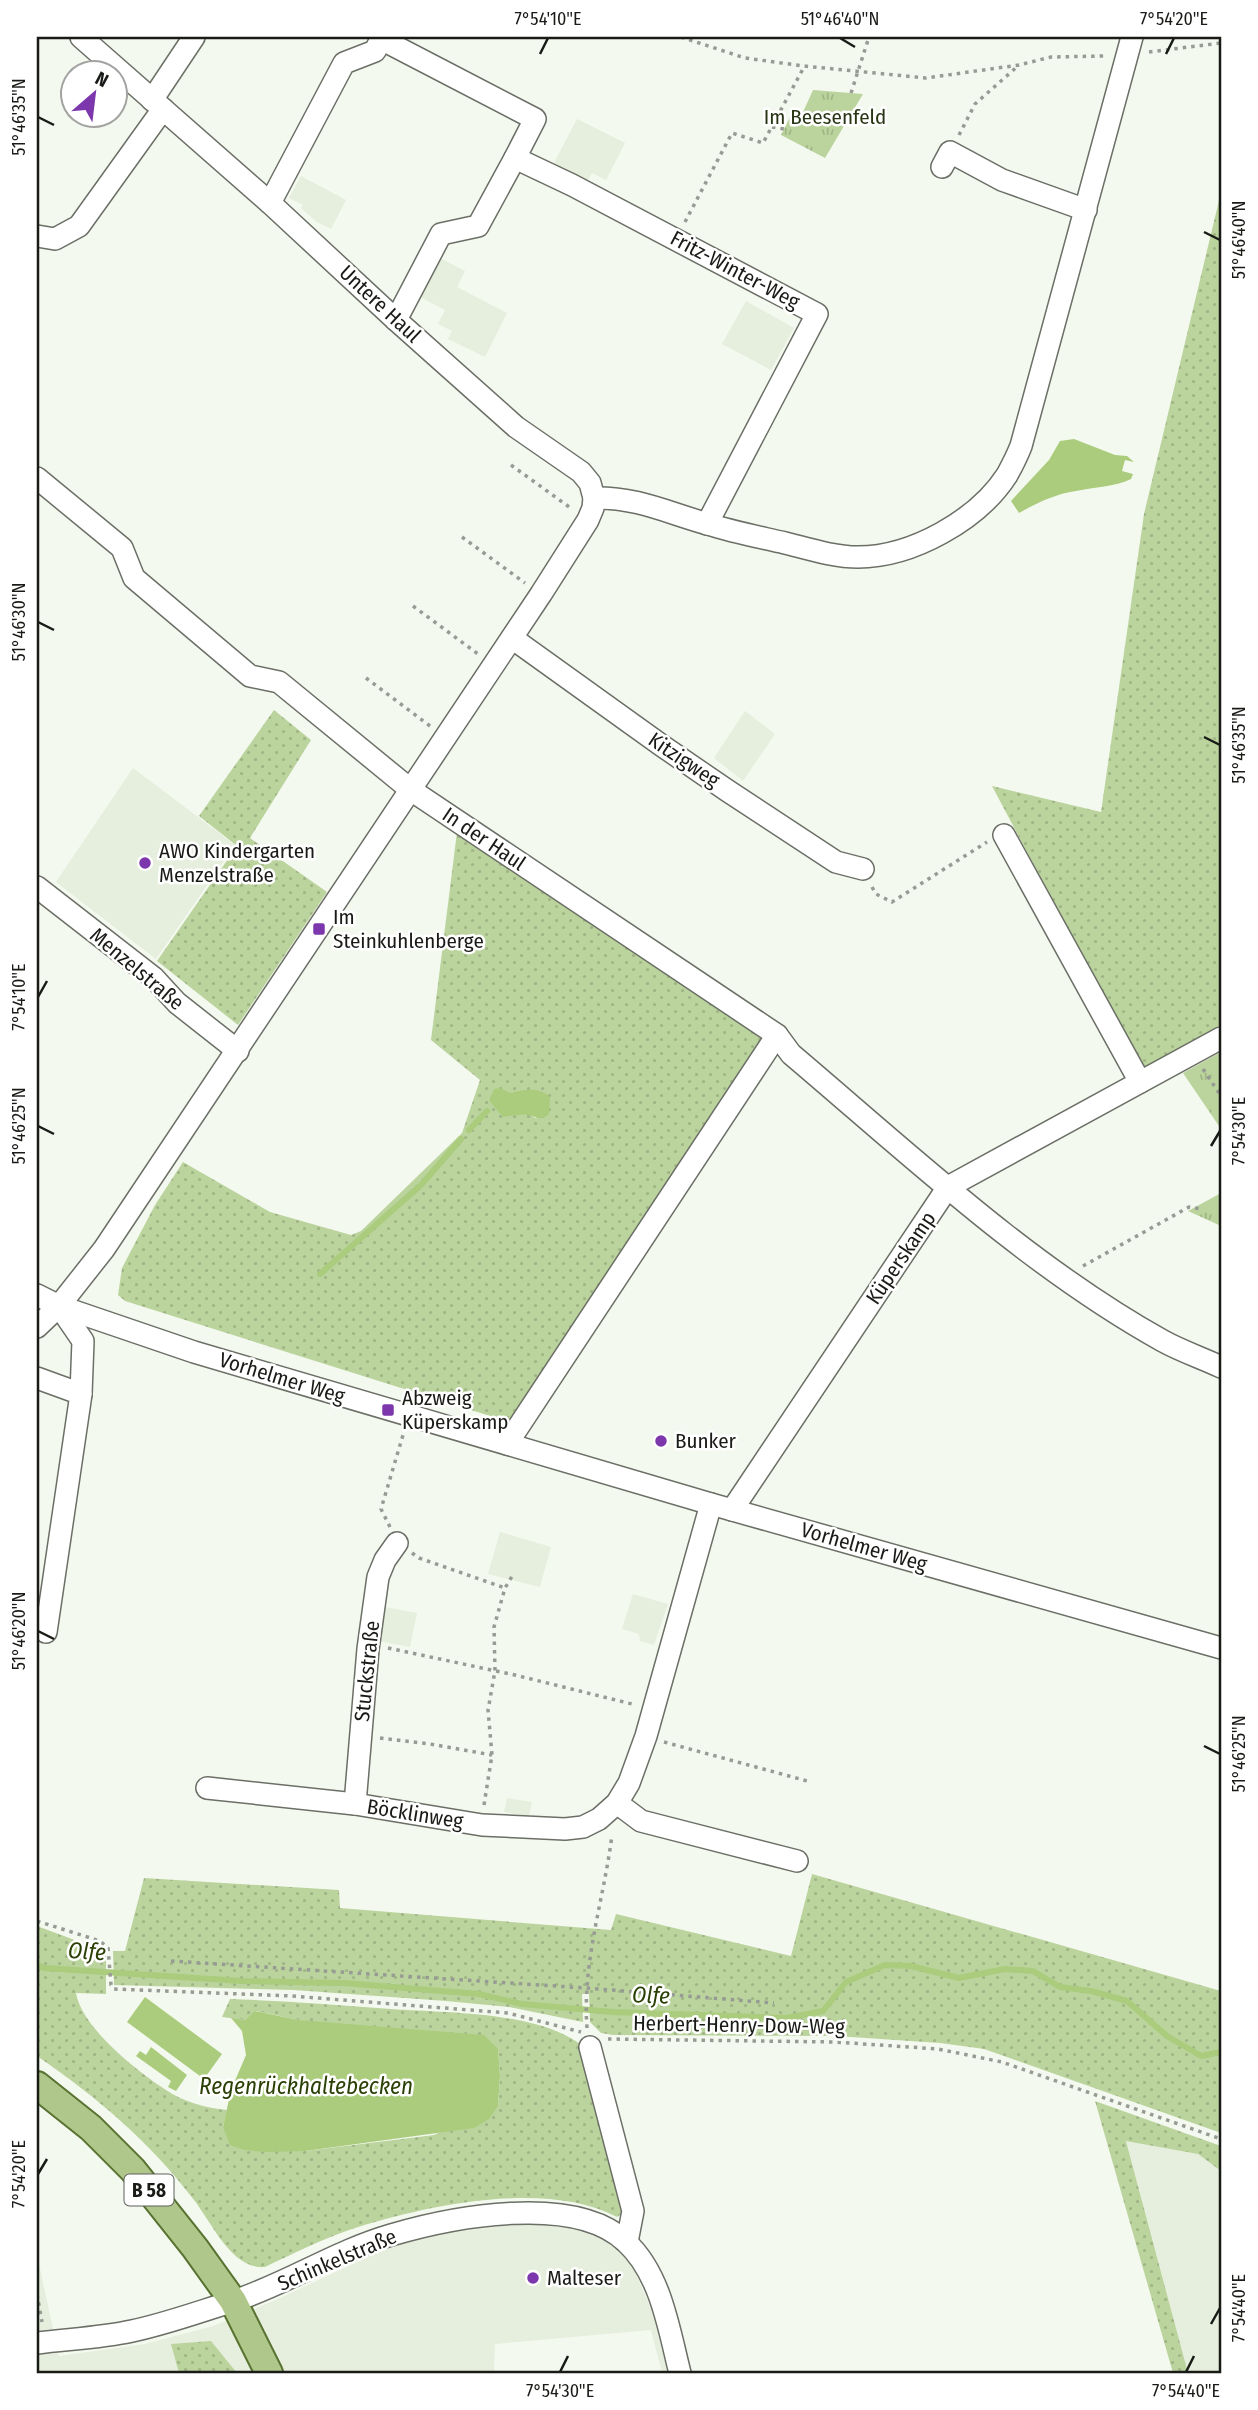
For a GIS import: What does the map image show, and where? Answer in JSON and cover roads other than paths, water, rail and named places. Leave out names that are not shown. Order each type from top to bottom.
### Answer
[{"type":"main road","name":"B 58","points":[[37,2085],[91,2128],[133,2170],[233,2301],[269,2373]]},
{"type":"street","name":"Untere Haul","points":[[81,37],[270,203],[516,427],[581,472],[590,483],[594,498]]},
{"type":"street","points":[[37,236],[55,239],[79,226],[157,105],[194,37]]},
{"type":"street","points":[[270,203],[344,64],[375,51],[381,39],[535,119],[478,226],[441,234],[396,320]]},
{"type":"street","points":[[37,1327],[59,1306],[104,1249],[238,1051],[541,594],[588,520],[594,498],[639,501],[707,524],[819,551],[858,557],[894,552],[928,541],[983,502],[1006,476],[1021,446],[1129,46]]},
{"type":"street","name":"Fritz-Winter-Weg","points":[[515,158],[817,314],[707,524]]},
{"type":"street","points":[[946,159],[1086,210]]},
{"type":"street","name":"In der Haul","points":[[37,478],[122,548],[134,578],[250,676],[279,682],[411,790],[777,1035],[791,1054],[948,1188],[1063,1278],[1164,1341],[1221,1367]]},
{"type":"street","name":"Kitzigweg","points":[[512,638],[661,745],[836,862],[863,869]]},
{"type":"street","points":[[1004,835],[1140,1082]]},
{"type":"street","name":"Menzelstraße","points":[[37,887],[154,978],[177,1003],[238,1051]]},
{"type":"street","points":[[507,1444],[777,1035]]},
{"type":"street","name":"Küperskamp","points":[[722,1507],[948,1188],[1221,1038]]},
{"type":"street","name":"Vorhelmer Weg","points":[[37,1295],[59,1306],[194,1352],[408,1416],[1221,1648]]},
{"type":"street","name":"Vorhelmer Weg","points":[[46,1632],[81,1394],[83,1341],[59,1306]]},
{"type":"street","points":[[37,1378],[81,1394]]},
{"type":"street","name":"Böcklinweg","points":[[206,1788],[355,1804],[482,1825],[565,1829],[583,1827],[599,1819],[615,1806],[629,1783],[722,1507]]},
{"type":"street","name":"Stuckstraße","points":[[355,1804],[368,1645],[379,1577],[385,1560],[397,1543]]},
{"type":"street","points":[[615,1806],[641,1821],[797,1861]]},
{"type":"street","points":[[591,2039],[633,2211],[626,2242]]},
{"type":"street","name":"Schinkelstraße","points":[[41,2342],[131,2331],[233,2301],[272,2287],[389,2235],[453,2220],[523,2213],[580,2217],[606,2227],[626,2242],[644,2264],[662,2305],[680,2373]]},
{"type":"water","points":[[1074,439],[1115,455],[1127,456],[1134,462],[1125,460],[1122,471],[1133,474],[1131,479],[1061,494],[1019,513],[1011,501],[1049,460],[1060,441]]},
{"type":"water","points":[[500,1088],[510,1093],[540,1091],[550,1097],[549,1114],[541,1118],[524,1115],[503,1117],[489,1101],[494,1089]]},
{"type":"water","points":[[145,1997],[222,2054],[204,2079],[127,2022]]},
{"type":"water","name":"Regenrückhaltebecken","points":[[255,2011],[299,2020],[484,2035],[498,2049],[498,2106],[489,2119],[474,2128],[305,2151],[266,2152],[244,2150],[230,2145],[223,2127],[231,2090],[246,2055],[242,2031],[231,2018],[245,2020]]},
{"type":"water","points":[[151,2047],[187,2075],[176,2091],[168,2087],[171,2081],[136,2056],[140,2051],[146,2055]]},
{"type":"waterway","points":[[469,1130],[487,1111]]},
{"type":"waterway","points":[[320,1274],[421,1185],[461,1139]]},
{"type":"waterway","name":"Olfe","points":[[37,1965],[44,1968],[241,1981],[344,1983],[479,1994],[522,2004],[613,2012],[787,2018],[823,2011],[846,1982],[885,1965],[911,1966],[959,1978],[1005,1969],[1033,1971],[1060,1987],[1091,1991],[1127,2001],[1167,2036],[1201,2056],[1221,2052]]},
{"type":"place","name":"AWO Kindergarten Menzelstraße","points":[[145,863]]},
{"type":"place","name":"Im Steinkuhlenberge","points":[[319,929]]},
{"type":"place","name":"Abzweig Küperskamp","points":[[388,1410]]},
{"type":"place","name":"Bunker","points":[[661,1441]]},
{"type":"place","name":"Malteser","points":[[533,2278]]},
{"type":"park label","name":"Im Beesenfeld","points":[[825,117]]}]
